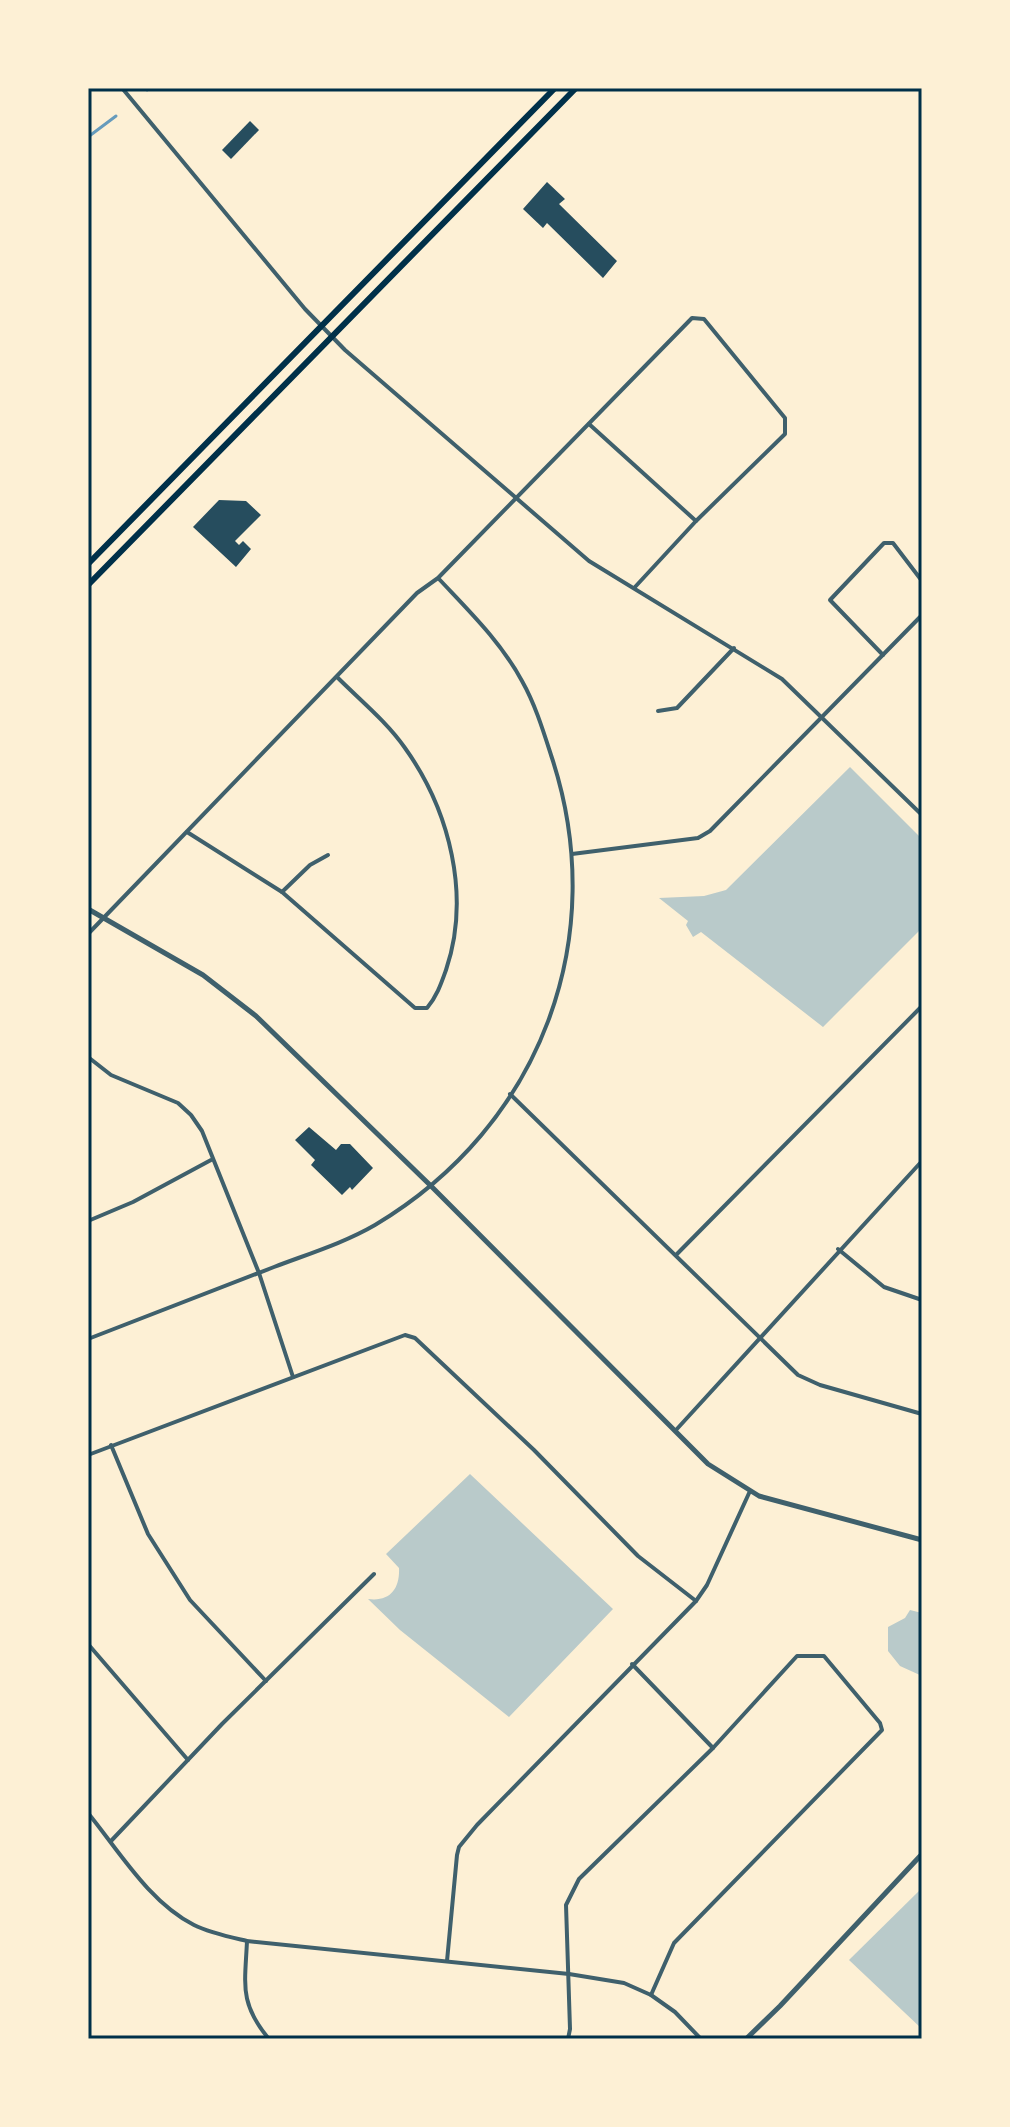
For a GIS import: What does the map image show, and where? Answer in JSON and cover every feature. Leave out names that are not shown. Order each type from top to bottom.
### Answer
[{"type":"main road","points":[[88,564],[555,88]]},
{"type":"main road","points":[[88,585],[576,88]]},
{"type":"street","points":[[122,88],[228,217],[345,350],[589,561],[782,679],[922,815]]},
{"type":"street","points":[[88,934],[417,593],[438,578],[517,499],[692,318],[704,319],[785,418],[787,427],[785,434],[696,521],[635,587]]},
{"type":"street","points":[[589,424],[696,521]]},
{"type":"street","points":[[883,655],[830,600],[888,542],[893,543],[922,581]]},
{"type":"street","points":[[88,1339],[374,1225],[430,1185],[480,1136],[534,1054],[561,985],[574,906],[572,854],[562,789],[523,682],[497,641],[438,578]]},
{"type":"street","points":[[572,854],[698,838],[710,831],[922,615]]},
{"type":"street","points":[[658,711],[677,708],[734,648]]},
{"type":"street","points":[[187,832],[282,892],[415,1008],[427,1008],[435,998],[454,943],[458,896],[452,855],[427,785],[405,747],[337,677]]},
{"type":"street","points":[[282,892],[310,865],[328,855]]},
{"type":"street","points":[[88,909],[203,975],[256,1016],[430,1185],[708,1464],[750,1491],[922,1540]]},
{"type":"street","points":[[675,1256],[922,1006]]},
{"type":"street","points":[[88,1057],[111,1075],[178,1103],[202,1131],[259,1273],[293,1377]]},
{"type":"street","points":[[510,1094],[798,1375],[820,1385],[922,1414]]},
{"type":"street","points":[[88,1221],[133,1202],[212,1160]]},
{"type":"street","points":[[676,1430],[838,1249],[922,1161]]},
{"type":"street","points":[[838,1249],[884,1287],[922,1300]]},
{"type":"street","points":[[88,1455],[405,1335],[415,1338],[534,1450],[638,1556],[696,1601]]},
{"type":"street","points":[[111,1445],[148,1534],[190,1600],[266,1681]]},
{"type":"street","points":[[447,1961],[454,1870],[459,1847],[487,1814],[696,1601],[707,1585],[750,1491]]},
{"type":"street","points":[[111,1841],[374,1574]]},
{"type":"street","points":[[88,1644],[188,1760]]},
{"type":"street","points":[[568,2039],[566,1905],[579,1879],[713,1748],[797,1656],[824,1656],[880,1723],[882,1730],[674,1943],[651,1995]]},
{"type":"street","points":[[632,1664],[713,1748]]},
{"type":"street","points":[[88,1813],[165,1905],[194,1925],[247,1941],[569,1974],[624,1983],[651,1995],[675,2012],[701,2039]]},
{"type":"street","points":[[746,2039],[922,1854]]},
{"type":"street","points":[[247,1941],[245,1998],[252,2016],[269,2039]]},
{"type":"shaded area","points":[[850,767],[922,839],[922,928],[823,1027],[701,932],[693,937],[686,925],[688,921],[659,898],[704,896],[726,890]]},
{"type":"shaded area","points":[[470,1474],[613,1609],[509,1717],[400,1630],[368,1599],[388,1596],[398,1582],[399,1568],[386,1554]]},
{"type":"shaded area","points":[[910,1610],[922,1613],[922,1676],[900,1666],[888,1651],[888,1627],[905,1618]]},
{"type":"shaded area","points":[[922,1888],[922,2029],[849,1960]]},
{"type":"building","points":[[250,121],[259,130],[231,159],[222,150]]},
{"type":"building","points":[[547,182],[565,199],[559,204],[617,261],[603,278],[547,223],[543,228],[523,209]]},
{"type":"building","points":[[219,500],[246,501],[261,515],[235,541],[239,545],[243,541],[251,549],[236,567],[193,527]]},
{"type":"building","points":[[309,1127],[336,1150],[341,1144],[350,1144],[373,1168],[352,1190],[350,1187],[342,1195],[311,1165],[315,1160],[295,1140]]},
{"type":"waterway","points":[[88,137],[116,116]]}]
